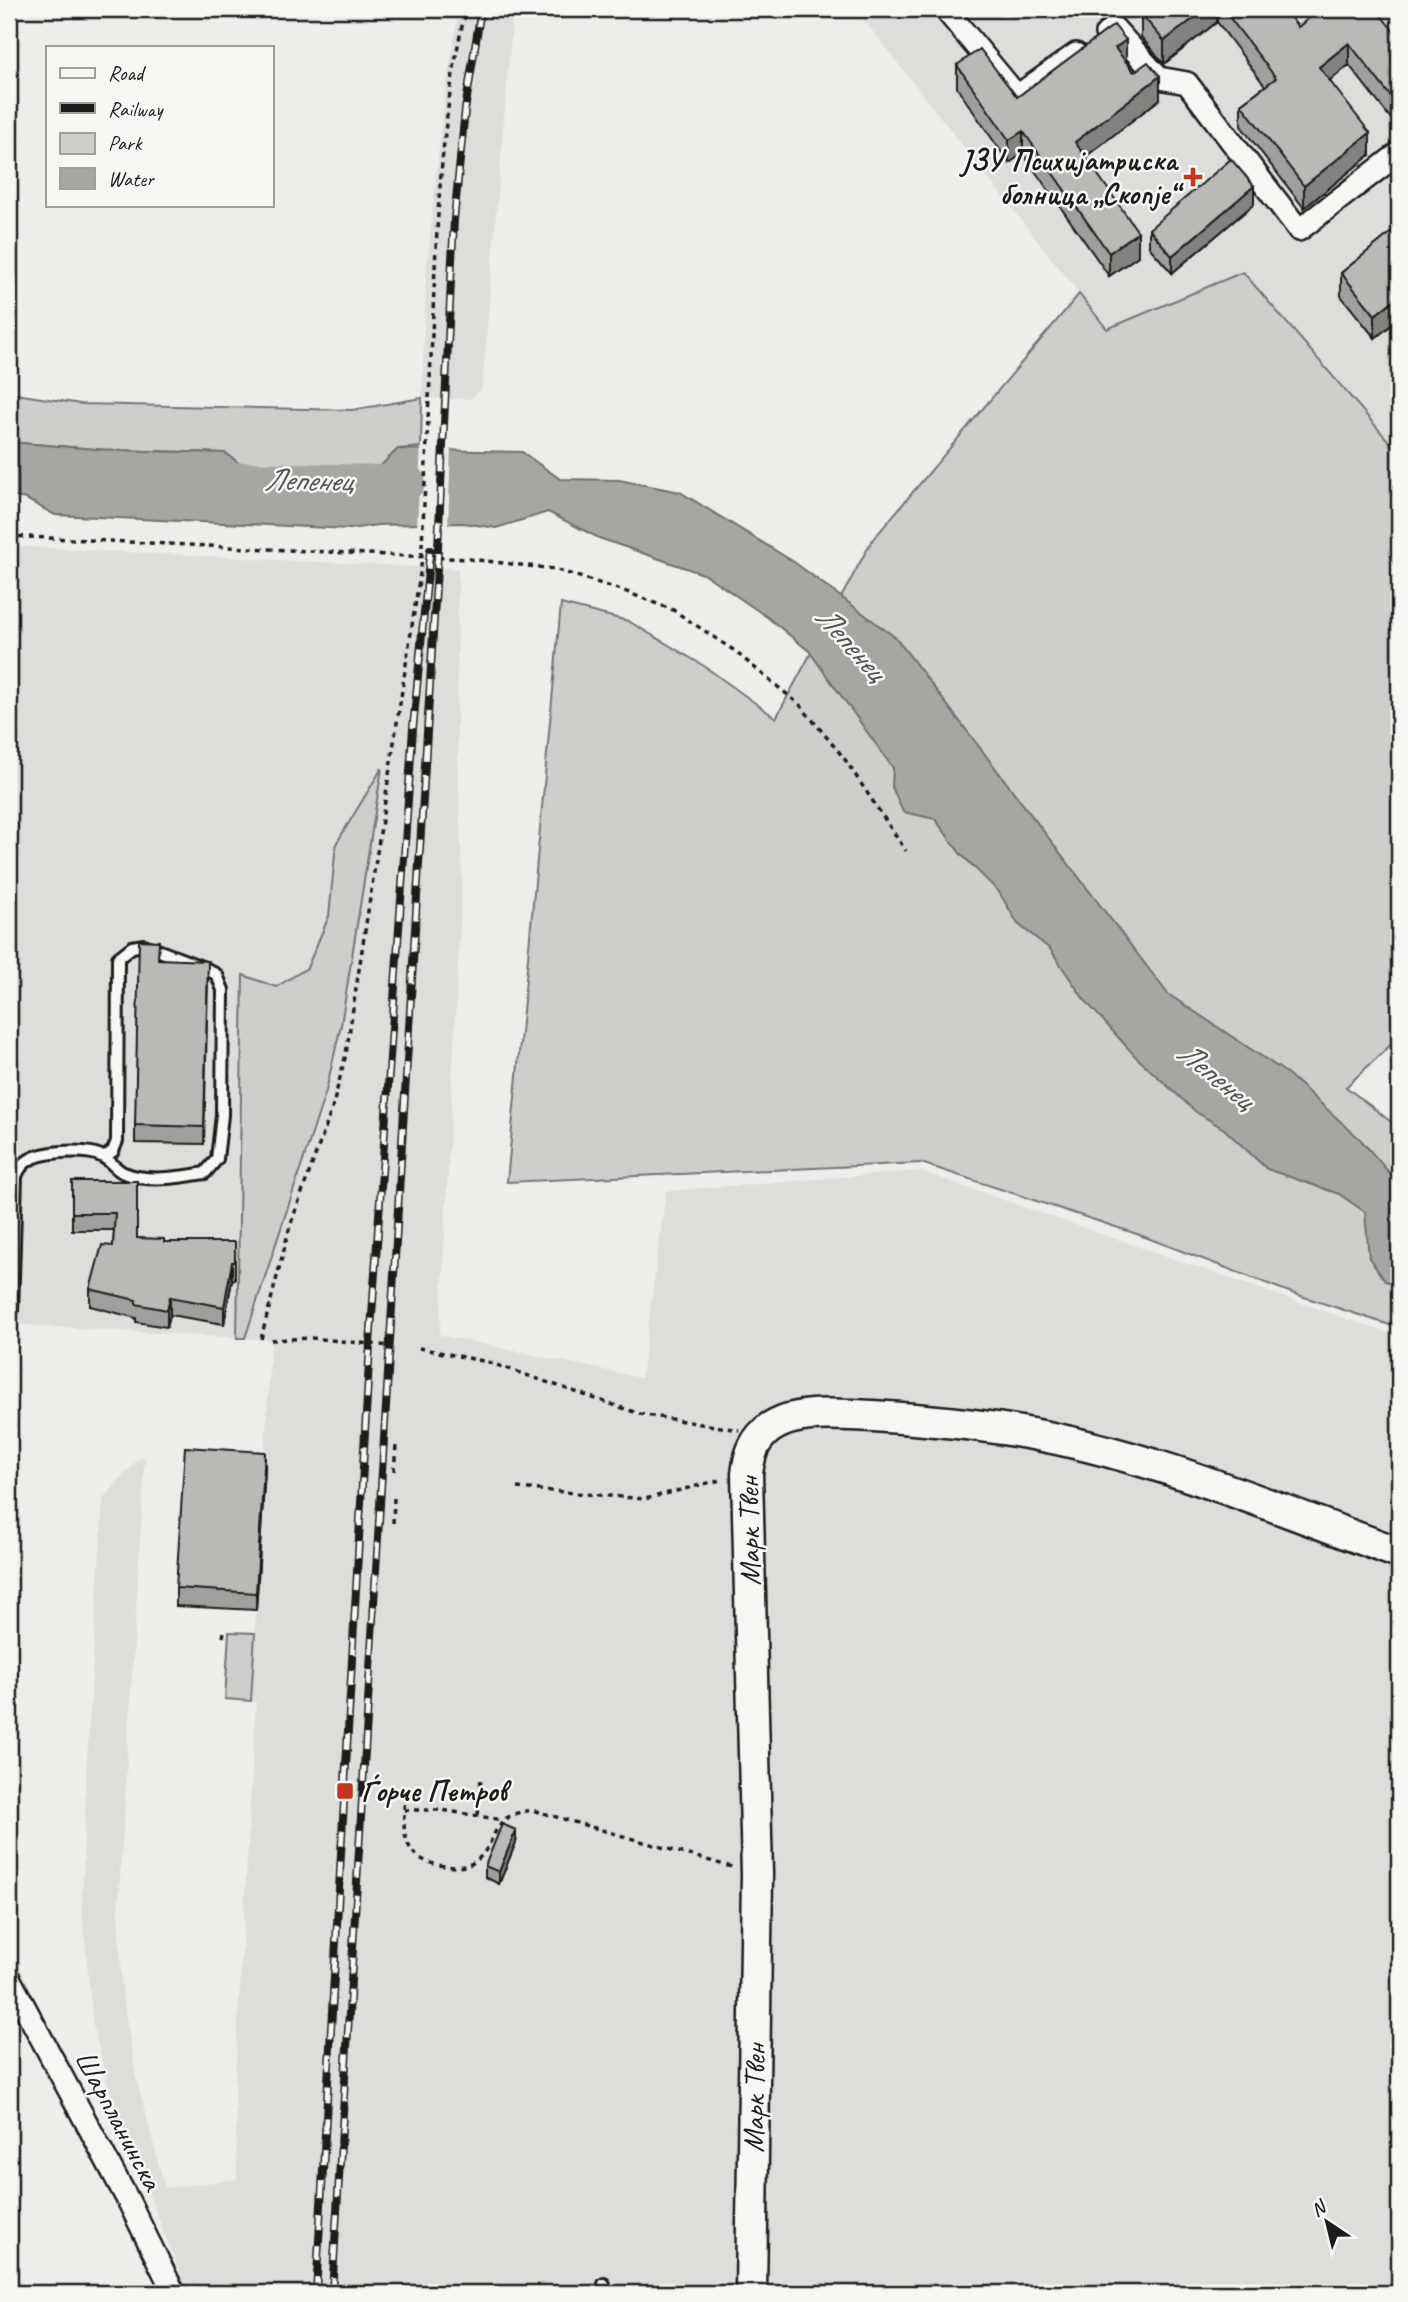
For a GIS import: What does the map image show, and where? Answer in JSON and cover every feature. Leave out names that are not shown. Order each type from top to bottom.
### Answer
[{"type":"street","points":[[944,9],[1017,96],[1114,28],[1159,78],[1186,83],[1299,230],[1399,153]]},
{"type":"street","points":[[765,1431],[785,1420],[842,1415],[926,1420],[1017,1431],[1094,1449],[1203,1482],[1399,1553]]},
{"type":"street","name":"Марк Твен","points":[[751,2293],[757,1874],[747,1475],[750,1452],[765,1431]]},
{"type":"street","name":"Шарпланинска","points":[[10,1977],[174,2293]]},
{"type":"lane","points":[[9,1321],[12,1311],[16,1176],[20,1167],[42,1155],[92,1153],[105,1157],[125,1174],[148,1177],[205,1173],[217,1159],[222,1115],[223,990],[217,975],[207,969],[144,945],[132,947],[118,958],[117,1141],[113,1151],[105,1157]]},
{"type":"path","points":[[261,1339],[290,1226],[332,1109],[346,1054],[421,567],[440,184],[460,34],[466,9]]},
{"type":"path","points":[[9,536],[469,559],[554,569],[624,591],[673,610],[732,649],[800,705],[844,758],[906,851]]},
{"type":"path","points":[[271,1340],[312,1338],[391,1346]]},
{"type":"path","points":[[419,1349],[488,1362],[640,1414],[726,1429],[765,1431]]},
{"type":"path","points":[[394,1471],[396,1446]]},
{"type":"path","points":[[517,1488],[645,1499],[747,1475]]},
{"type":"path","points":[[393,1522],[394,1498]]},
{"type":"path","points":[[478,1815],[481,1777]]},
{"type":"path","points":[[393,1794],[412,1794]]},
{"type":"path","points":[[405,1794],[403,1829],[407,1846],[416,1856],[442,1866],[468,1866],[477,1860],[493,1831],[503,1820],[517,1812],[532,1810],[555,1814],[757,1874]]},
{"type":"path","points":[[404,1810],[442,1810],[503,1820]]},
{"type":"shaded area","points":[[459,9],[513,9],[482,389],[470,399],[422,398],[426,277],[444,100]]},
{"type":"shaded area","name":"ЈЗУ Психијатриска болница „Скопје“","points":[[831,9],[1399,9],[1399,453],[1243,272],[1107,329],[856,10],[839,19]]},
{"type":"shaded area","points":[[9,546],[458,569],[457,727],[462,881],[440,1335],[641,1378],[666,1191],[920,1171],[1399,1337],[1399,2293],[188,2293],[113,2104],[93,2025],[82,1907],[86,1776],[103,1499],[137,1460],[145,1457],[118,1912],[122,1992],[136,2077],[165,2188],[237,2179],[235,2075],[256,1702],[251,1701],[271,1340],[245,1338],[326,1091],[341,1025],[381,771],[336,844],[329,916],[307,968],[275,987],[243,975],[237,1338],[9,1324]]},
{"type":"green space","points":[[1243,272],[1399,453],[1399,1037],[1346,1087],[1399,1128],[1399,1328],[1292,1293],[1137,1234],[921,1163],[507,1182],[561,604],[628,621],[704,666],[776,718],[871,542],[1079,294],[1107,329]]},
{"type":"green space","points":[[9,393],[81,404],[352,410],[422,398],[421,447],[398,449],[356,490],[279,492],[225,453],[108,450],[9,442]]},
{"type":"green space","points":[[382,768],[341,1025],[326,1091],[245,1338],[237,1338],[243,975],[276,987],[307,968],[329,916],[336,844]]},
{"type":"green space","points":[[229,1632],[255,1633],[251,1701],[225,1699]]},
{"type":"water","points":[[9,442],[108,450],[225,453],[279,492],[356,490],[398,449],[522,452],[560,479],[619,480],[680,492],[794,562],[896,638],[1168,994],[1288,1074],[1360,1139],[1399,1184],[1399,1284],[1385,1281],[1369,1258],[1365,1212],[1339,1194],[1267,1169],[1224,1129],[1196,1112],[1135,1056],[1083,998],[1050,949],[1018,924],[999,892],[960,853],[935,819],[903,812],[892,787],[893,768],[809,651],[767,617],[706,575],[599,538],[548,512],[496,528],[464,523],[377,525],[350,529],[55,515],[26,499],[9,496]]},
{"type":"pier","points":[[421,444],[451,445],[448,527],[417,528]]},
{"type":"building","points":[[1148,9],[1206,9],[1164,41],[1141,14]]},
{"type":"building","points":[[1223,9],[1284,9],[1298,27],[1320,9],[1376,9],[1399,38],[1399,107],[1349,43],[1319,67],[1370,133],[1304,186],[1241,104],[1276,78]]},
{"type":"building","points":[[1114,25],[1126,40],[1115,48],[1134,72],[1148,62],[1160,76],[1075,142],[1138,232],[1109,253],[1023,131],[1009,140],[957,65],[980,49],[1017,97]]},
{"type":"building","points":[[1231,159],[1254,186],[1172,256],[1149,229]]},
{"type":"building","points":[[1399,226],[1399,296],[1375,315],[1341,273]]},
{"type":"building","points":[[139,940],[159,941],[158,959],[208,961],[204,1127],[135,1125]]},
{"type":"building","points":[[72,1181],[137,1181],[137,1238],[164,1239],[164,1242],[235,1242],[235,1262],[232,1262],[224,1307],[170,1297],[167,1310],[136,1304],[136,1300],[90,1289],[102,1245],[113,1246],[115,1213],[72,1213]]},
{"type":"building","points":[[185,1447],[265,1452],[256,1593],[176,1588]]},
{"type":"building","points":[[502,1824],[516,1830],[499,1872],[485,1866]]},
{"type":"waterway","name":"Лепенец","points":[[218,478],[409,482]]},
{"type":"railway","points":[[332,2293],[437,568],[454,219],[465,110],[481,9]]},
{"type":"railway","points":[[316,2293],[370,1344],[413,728],[430,550]]},
{"type":"place","name":"ЈЗУ Психијатриска болница „Скопје“","points":[[1193,177]]},
{"type":"place","name":"Ѓорче Петров","points":[[345,1791]]}]
